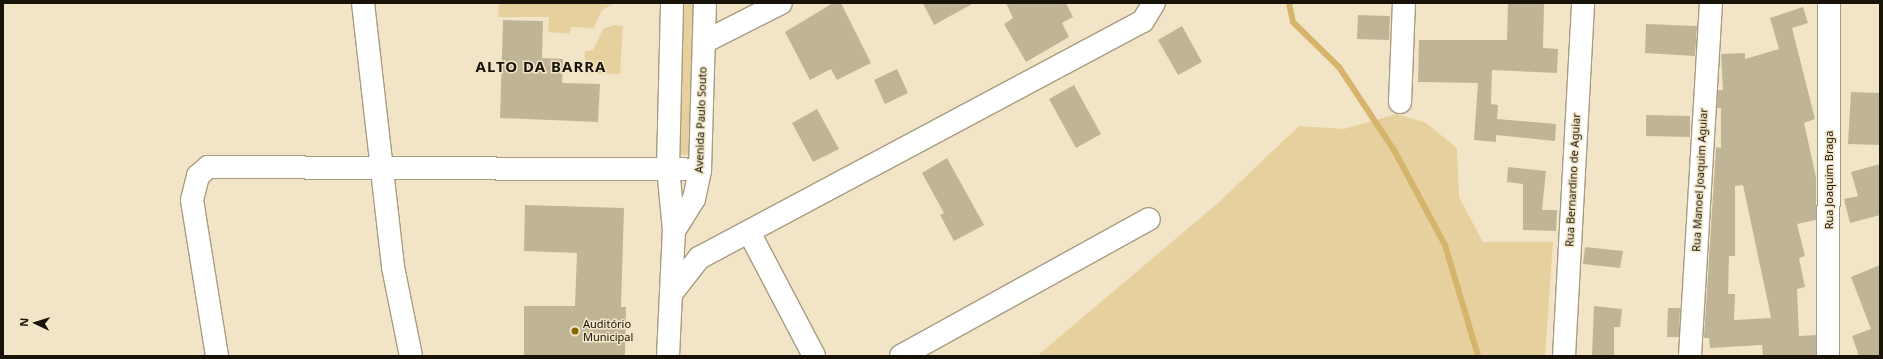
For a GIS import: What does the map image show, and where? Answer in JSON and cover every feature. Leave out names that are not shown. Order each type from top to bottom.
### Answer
[{"type":"street","points":[[363,3],[383,168],[393,267],[411,356]]},
{"type":"street","name":"Avenida Paulo Souto","points":[[668,356],[674,231],[668,168],[672,3]]},
{"type":"street","name":"Avenida Paulo Souto","points":[[674,231],[694,199],[700,170],[705,3]]},
{"type":"street","points":[[704,42],[781,3]]},
{"type":"street","points":[[671,294],[698,258],[750,232],[1143,21],[1154,3]]},
{"type":"street","points":[[1400,102],[1404,3]]},
{"type":"street","name":"Rua Bernardino de Aguiar","points":[[1564,356],[1583,3]]},
{"type":"street","name":"Rua Manoel Joaquim Aguiar","points":[[1690,356],[1711,3]]},
{"type":"street","name":"Rua Joaquim Braga","points":[[1828,356],[1829,3]]},
{"type":"street","points":[[217,356],[193,206],[195,183],[202,170],[214,166],[383,168],[668,168],[700,170]]},
{"type":"street","points":[[901,356],[1150,219]]},
{"type":"street","points":[[750,232],[814,356]]},
{"type":"shaded area","points":[[499,3],[615,3],[602,10],[594,28],[571,27],[569,34],[548,32],[549,17],[498,17]]},
{"type":"shaded area","points":[[679,3],[695,3],[691,152],[686,155],[679,154]]},
{"type":"shaded area","points":[[614,25],[623,26],[620,74],[584,74],[585,51],[593,50],[603,29]]},
{"type":"shaded area","points":[[1397,114],[1426,123],[1457,148],[1459,197],[1483,242],[1553,242],[1545,356],[1037,356],[1218,203],[1299,126],[1344,129]]},
{"type":"building","points":[[833,3],[841,3],[871,63],[837,80],[831,69],[810,80],[785,32]]},
{"type":"building","points":[[923,3],[974,3],[934,25]]},
{"type":"building","points":[[1006,3],[1066,3],[1073,17],[1062,23],[1069,37],[1026,62],[1004,24],[1013,18]]},
{"type":"building","points":[[1508,3],[1544,3],[1543,48],[1558,49],[1557,73],[1492,70],[1491,104],[1498,105],[1497,119],[1556,124],[1555,141],[1496,135],[1496,142],[1474,140],[1478,83],[1418,82],[1419,40],[1507,40]]},
{"type":"building","points":[[1803,7],[1808,23],[1792,28],[1815,119],[1804,123],[1816,177],[1816,220],[1797,224],[1805,256],[1799,258],[1805,287],[1797,289],[1799,336],[1816,335],[1816,356],[1763,356],[1762,345],[1710,348],[1709,338],[1704,338],[1716,147],[1721,148],[1721,108],[1717,108],[1718,90],[1723,90],[1721,54],[1745,53],[1745,59],[1779,49],[1770,18]],"holes":[[[1743,185],[1771,318],[1734,320],[1735,294],[1728,294],[1729,256],[1735,256],[1735,186]]]},
{"type":"building","points":[[1358,15],[1390,16],[1389,40],[1357,39]]},
{"type":"building","points":[[503,20],[543,21],[542,58],[563,59],[562,83],[600,84],[598,122],[500,118]]},
{"type":"building","points":[[1646,24],[1697,26],[1695,56],[1645,53]]},
{"type":"building","points":[[1182,26],[1202,62],[1178,75],[1158,40]]},
{"type":"building","points":[[897,69],[908,93],[885,104],[874,80]]},
{"type":"building","points":[[1074,85],[1101,134],[1076,148],[1049,99]]},
{"type":"building","points":[[1851,92],[1880,93],[1880,145],[1848,144]]},
{"type":"building","points":[[817,109],[839,149],[813,162],[792,123]]},
{"type":"building","points":[[1646,115],[1690,116],[1690,137],[1646,136]]},
{"type":"building","points":[[947,158],[984,225],[954,241],[940,215],[944,213],[922,173]]},
{"type":"building","points":[[1880,164],[1880,215],[1850,223],[1844,199],[1858,196],[1851,172]]},
{"type":"building","points":[[1508,167],[1546,171],[1542,210],[1557,210],[1556,231],[1523,230],[1523,184],[1507,182]]},
{"type":"building","points":[[525,205],[624,208],[621,307],[626,307],[625,356],[524,356],[524,306],[575,306],[577,253],[524,251]]},
{"type":"building","points":[[1585,247],[1623,251],[1620,268],[1583,264]]},
{"type":"building","points":[[1880,265],[1880,356],[1859,356],[1852,336],[1871,329],[1851,277]]},
{"type":"building","points":[[1594,306],[1622,309],[1620,327],[1614,327],[1614,355],[1592,356]]},
{"type":"building","points":[[1668,308],[1680,308],[1679,337],[1667,337]]},
{"type":"waterway","points":[[1289,3],[1293,22],[1339,67],[1394,150],[1445,245],[1478,356]]},
{"type":"place","name":"Auditório Municipal","points":[[575,331]]},
{"type":"district","name":"ALTO DA BARRA","points":[[541,67]]}]
